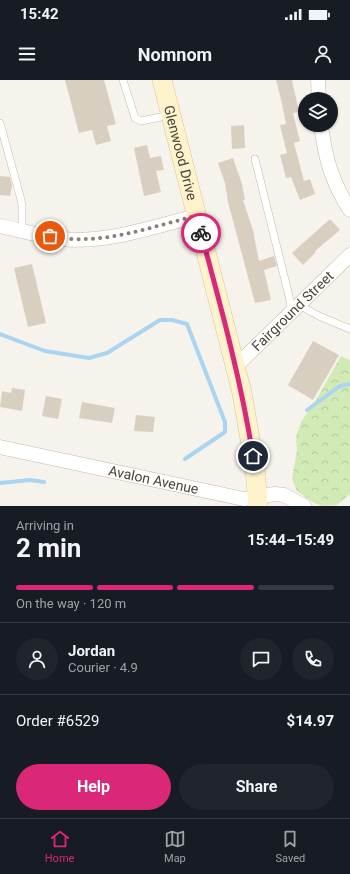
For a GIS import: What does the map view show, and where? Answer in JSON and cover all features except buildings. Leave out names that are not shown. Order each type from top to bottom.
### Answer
[{"type":"street","name":"Glenwood Drive","points":[[162,80],[236,366],[254,461],[257,502]]},
{"type":"street","points":[[318,80],[319,92]]},
{"type":"street","points":[[322,132],[332,176],[339,192],[350,210]]},
{"type":"street","points":[[0,226],[63,240],[89,240],[113,236],[196,216]]},
{"type":"street","name":"Fairground Street","points":[[236,366],[350,255]]},
{"type":"street","name":"Avalon Avenue","points":[[0,447],[257,502],[275,494],[284,495],[304,506]]},
{"type":"lane","points":[[123,80],[135,118],[141,121],[171,115]]},
{"type":"lane","points":[[0,123],[20,196],[22,206],[22,230]]},
{"type":"lane","points":[[255,159],[289,296],[295,308],[350,329]]},
{"type":"green space","points":[[341,356],[350,360],[350,494],[337,505],[322,506],[314,503],[297,491],[292,479],[297,450],[296,437],[301,422],[316,400]]},
{"type":"waterway","points":[[0,334],[45,351],[89,358],[107,353],[160,320],[172,320],[187,324],[225,422],[225,432],[185,459]]},
{"type":"waterway","points":[[307,410],[340,386],[350,384]]},
{"type":"waterway","points":[[0,483],[30,480],[44,482]]},
{"type":"way so far","points":[[50,236],[63,240],[89,240],[113,236],[196,216],[201,233]]},
{"type":"route","points":[[201,233],[236,366],[253,456]]}]
